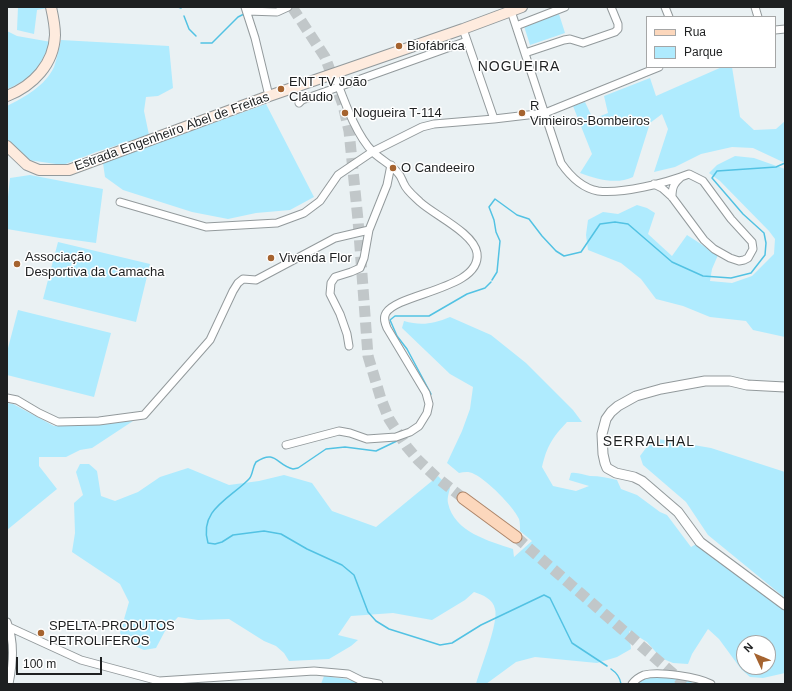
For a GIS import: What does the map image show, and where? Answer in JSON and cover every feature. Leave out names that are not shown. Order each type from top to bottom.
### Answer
[{"type":"main road","points":[[7,96],[30,84],[41,73],[47,62],[55,34],[52,7]]},
{"type":"main road","name":"Estrada Engenheiro Abel de Freitas","points":[[7,146],[27,165],[39,170],[69,170],[269,96],[522,7]]},
{"type":"main road","points":[[463,498],[516,537]]},
{"type":"street","points":[[269,96],[255,38],[246,9],[277,12],[288,7]]},
{"type":"street","points":[[516,26],[565,7]]},
{"type":"street","points":[[525,53],[564,40],[570,39],[583,43],[615,32],[618,29],[618,24],[611,7]]},
{"type":"street","points":[[511,11],[561,163],[568,174],[589,188],[604,191],[639,188],[689,174],[703,181],[731,219],[752,242],[753,249],[751,254],[744,260],[739,261],[714,249],[704,240],[672,197],[662,188],[654,184]]},
{"type":"street","points":[[463,29],[494,119]]},
{"type":"street","points":[[299,103],[302,100],[467,41]]},
{"type":"street","points":[[120,202],[206,227],[277,223],[304,213],[320,201],[338,175],[372,152],[422,127],[434,124],[545,113],[657,68]]},
{"type":"street","points":[[286,445],[339,431],[350,432],[367,439],[396,437],[415,429],[423,422],[429,404],[426,393],[387,328],[385,316],[390,310],[402,303],[441,288],[461,278],[474,268],[476,263],[477,252],[466,235],[421,203],[408,190],[400,174],[391,165],[372,152],[353,121],[334,74]]},
{"type":"street","points":[[349,346],[347,334],[340,314],[330,294],[331,283],[335,277],[360,268],[364,258],[369,230],[387,185],[391,165]]},
{"type":"street","points":[[672,197],[673,185],[681,177]]},
{"type":"street","points":[[7,398],[18,400],[39,413],[58,422],[99,421],[144,415],[210,340],[238,283],[243,279],[256,280],[335,238],[369,230]]},
{"type":"street","points":[[785,387],[747,386],[730,381],[705,382],[661,389],[636,396],[618,406],[611,412],[604,423],[602,434],[603,454],[605,463],[609,469],[616,474],[634,477],[642,481],[678,512],[700,542],[785,605]]},
{"type":"street","points":[[8,624],[13,660],[9,684]]},
{"type":"street","points":[[8,624],[81,660],[159,682],[314,671],[348,674],[362,681],[379,684]]},
{"type":"street","points":[[632,684],[640,677],[650,675],[684,676],[704,680],[712,684]]},
{"type":"green space","points":[[18,7],[47,7],[37,10],[34,34],[17,30]]},
{"type":"green space","points":[[559,14],[565,33],[530,45],[524,26]]},
{"type":"green space","points":[[7,31],[17,36],[51,42],[35,74],[7,89]]},
{"type":"green space","points":[[61,40],[169,46],[173,88],[158,96],[146,97],[144,111],[149,135],[96,152],[63,165],[28,160],[7,141],[7,106],[34,90],[50,74],[54,67]]},
{"type":"green space","points":[[720,68],[732,68],[740,117],[754,130],[776,129],[785,121],[785,163],[753,148],[732,147],[701,154],[675,167],[654,172],[668,129],[662,114],[650,123],[633,177],[620,181],[613,181],[580,173],[592,154],[573,106],[585,102],[593,119],[608,113],[604,96],[650,78],[656,96]]},
{"type":"green space","points":[[266,104],[314,197],[290,210],[256,213],[228,219],[192,212],[123,190],[105,177],[103,163]]},
{"type":"green space","points":[[735,156],[754,158],[785,169],[785,337],[753,330],[746,321],[710,317],[683,306],[656,299],[641,279],[621,263],[588,250],[586,235],[588,220],[603,212],[618,214],[637,205],[647,208],[655,213],[648,234],[672,256],[687,235],[718,255],[712,269],[710,281],[732,283],[752,276],[774,254],[775,239],[720,181],[709,173],[717,165]]},
{"type":"green space","points":[[30,175],[103,189],[96,243],[7,229],[7,206],[10,178]]},
{"type":"green space","points":[[58,242],[150,264],[136,322],[43,299]]},
{"type":"green space","points":[[18,310],[111,333],[94,397],[7,375],[7,352]]},
{"type":"green space","points":[[450,317],[491,335],[526,363],[573,410],[582,422],[567,422],[557,433],[548,448],[542,467],[553,486],[576,491],[589,486],[569,480],[571,473],[617,480],[621,489],[637,495],[660,512],[667,515],[691,547],[700,542],[785,605],[785,673],[763,678],[750,677],[748,675],[776,675],[776,635],[736,635],[736,662],[719,639],[708,629],[692,654],[688,664],[673,663],[661,658],[647,642],[629,631],[631,649],[617,657],[597,663],[535,657],[516,662],[486,684],[476,684],[492,634],[495,609],[490,600],[474,592],[465,600],[432,620],[393,613],[351,616],[338,635],[358,640],[329,659],[289,661],[284,653],[276,646],[264,641],[229,619],[198,620],[178,617],[165,631],[156,648],[144,650],[126,642],[120,633],[129,602],[120,584],[72,552],[75,533],[74,503],[83,495],[76,472],[80,464],[89,464],[97,471],[101,496],[115,501],[138,492],[160,477],[188,468],[229,485],[259,481],[284,475],[312,483],[332,511],[376,527],[438,476],[450,488],[448,503],[457,521],[465,528],[483,539],[513,549],[514,557],[532,541],[520,531],[519,520],[516,514],[492,487],[474,474],[468,472],[459,473],[447,463],[462,431],[470,409],[473,387],[450,374],[402,328],[404,321],[422,324],[432,323]]},
{"type":"green space","points":[[7,403],[13,404],[54,426],[133,421],[92,448],[80,450],[66,457],[39,457],[39,466],[57,489],[7,530]]},
{"type":"green space","points":[[658,439],[711,448],[785,472],[785,598],[708,535],[686,502],[643,465],[640,456],[646,448]]},
{"type":"green space","points":[[324,676],[346,679],[362,684],[321,684]]},
{"type":"green space","points":[[657,677],[688,680],[694,684],[636,684],[645,679]]},
{"type":"waterway","points":[[201,43],[212,43],[238,17],[244,14]]},
{"type":"waterway","points":[[184,16],[189,29],[196,36]]},
{"type":"waterway","points":[[492,280],[497,272],[500,241],[489,207],[495,199],[517,215],[529,219],[556,251],[564,256],[581,252],[600,224],[615,222],[628,224],[672,262],[703,276],[731,278],[751,273],[765,255],[766,243],[764,233],[743,214],[712,178],[717,171],[776,167],[785,163]]},
{"type":"waterway","points":[[431,394],[407,349],[397,336],[390,320],[395,316],[429,316],[467,294],[485,288],[491,282]]},
{"type":"waterway","points":[[403,438],[376,451],[345,447],[326,449],[298,468],[293,469],[287,467],[272,457],[263,458],[256,462],[249,479],[225,499],[212,513],[206,532],[208,543],[215,544],[222,542],[233,535],[264,531],[281,534],[307,549],[342,565],[354,575],[368,612],[376,621],[389,629],[440,645],[452,643],[481,625],[544,595],[550,598],[572,643],[607,666]]},
{"type":"waterway","points":[[611,669],[618,675],[621,684]]},
{"type":"tunnel","points":[[292,7],[325,57],[343,105],[349,131],[358,220],[368,356],[381,399],[389,419],[407,447],[436,477],[463,498]]},
{"type":"tunnel","points":[[516,537],[685,684]]},
{"type":"place","name":"Biofábrica","points":[[399,46]]},
{"type":"place","name":"ENT TV João Cláudio","points":[[281,89]]},
{"type":"place","name":"Nogueira T-114","points":[[345,113]]},
{"type":"place","name":"R Vimieiros-Bombeiros","points":[[522,113]]},
{"type":"place","name":"O Candeeiro","points":[[393,168]]},
{"type":"place","name":"Vivenda Flor","points":[[271,258]]},
{"type":"place","name":"Associação Desportiva da Camacha","points":[[17,264]]},
{"type":"place","name":"SPELTA-PRODUTOS PETROLIFEROS","points":[[41,633]]},
{"type":"district","name":"NOGUEIRA","points":[[519,67]]},
{"type":"district","name":"SERRALHAL","points":[[649,442]]}]
